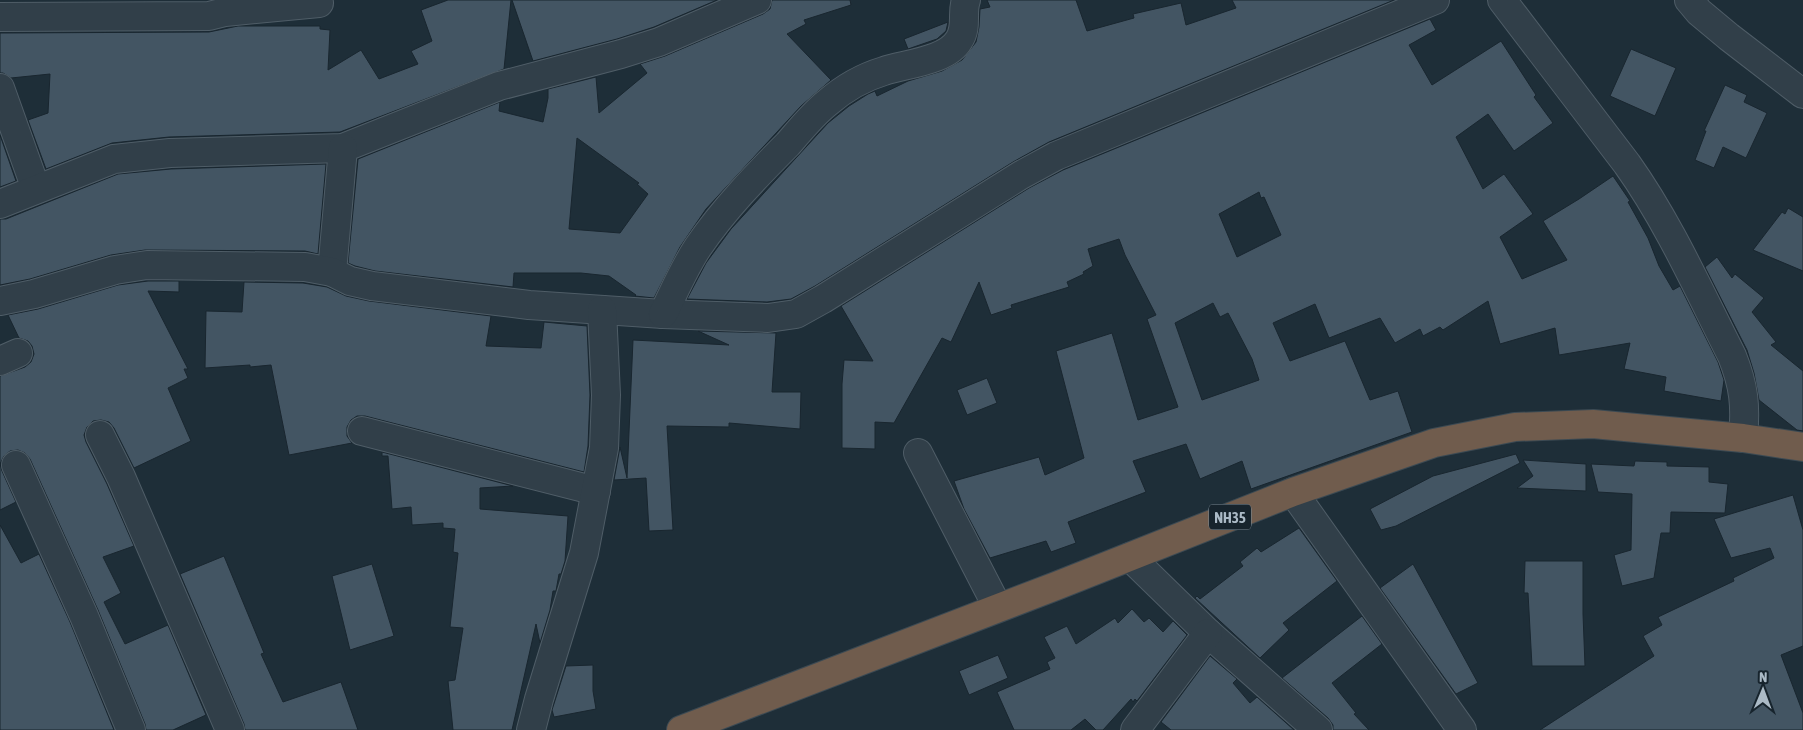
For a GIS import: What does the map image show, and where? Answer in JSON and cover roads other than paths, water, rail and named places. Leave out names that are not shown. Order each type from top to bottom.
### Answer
[{"type":"highway","name":"NH35","points":[[680,730],[998,608],[1292,492],[1434,443],[1515,427],[1593,424],[1743,438],[1803,447]]},
{"type":"street","points":[[0,204],[114,160],[136,156],[170,153],[343,148],[499,86],[659,42],[757,0]]},
{"type":"street","points":[[662,314],[697,249],[725,210],[827,103],[854,85],[882,72],[936,57],[947,52],[958,42],[964,30],[964,6],[966,0]]},
{"type":"street","points":[[0,302],[115,270],[147,265],[305,267],[332,272],[350,281],[372,286],[529,305],[662,314],[768,318],[796,314],[1021,175],[1056,156],[1435,0]]},
{"type":"street","points":[[1502,0],[1627,164],[1658,212],[1732,356],[1744,394],[1743,438]]},
{"type":"street","points":[[1690,0],[1699,12],[1721,31],[1803,94]]},
{"type":"street","points":[[0,17],[130,8],[209,16],[225,12],[319,3]]},
{"type":"street","points":[[0,88],[36,189]]},
{"type":"street","points":[[332,272],[343,148]]},
{"type":"street","points":[[531,730],[538,699],[584,553],[604,448],[606,404],[602,310]]},
{"type":"street","points":[[362,431],[596,490]]},
{"type":"street","points":[[100,435],[121,477],[230,730]]},
{"type":"street","points":[[918,452],[998,608]]},
{"type":"street","points":[[16,465],[84,616],[131,730]]},
{"type":"street","points":[[1292,492],[1462,730]]},
{"type":"street","points":[[1130,556],[1208,633],[1318,730]]},
{"type":"street","points":[[1134,730],[1208,633]]}]
